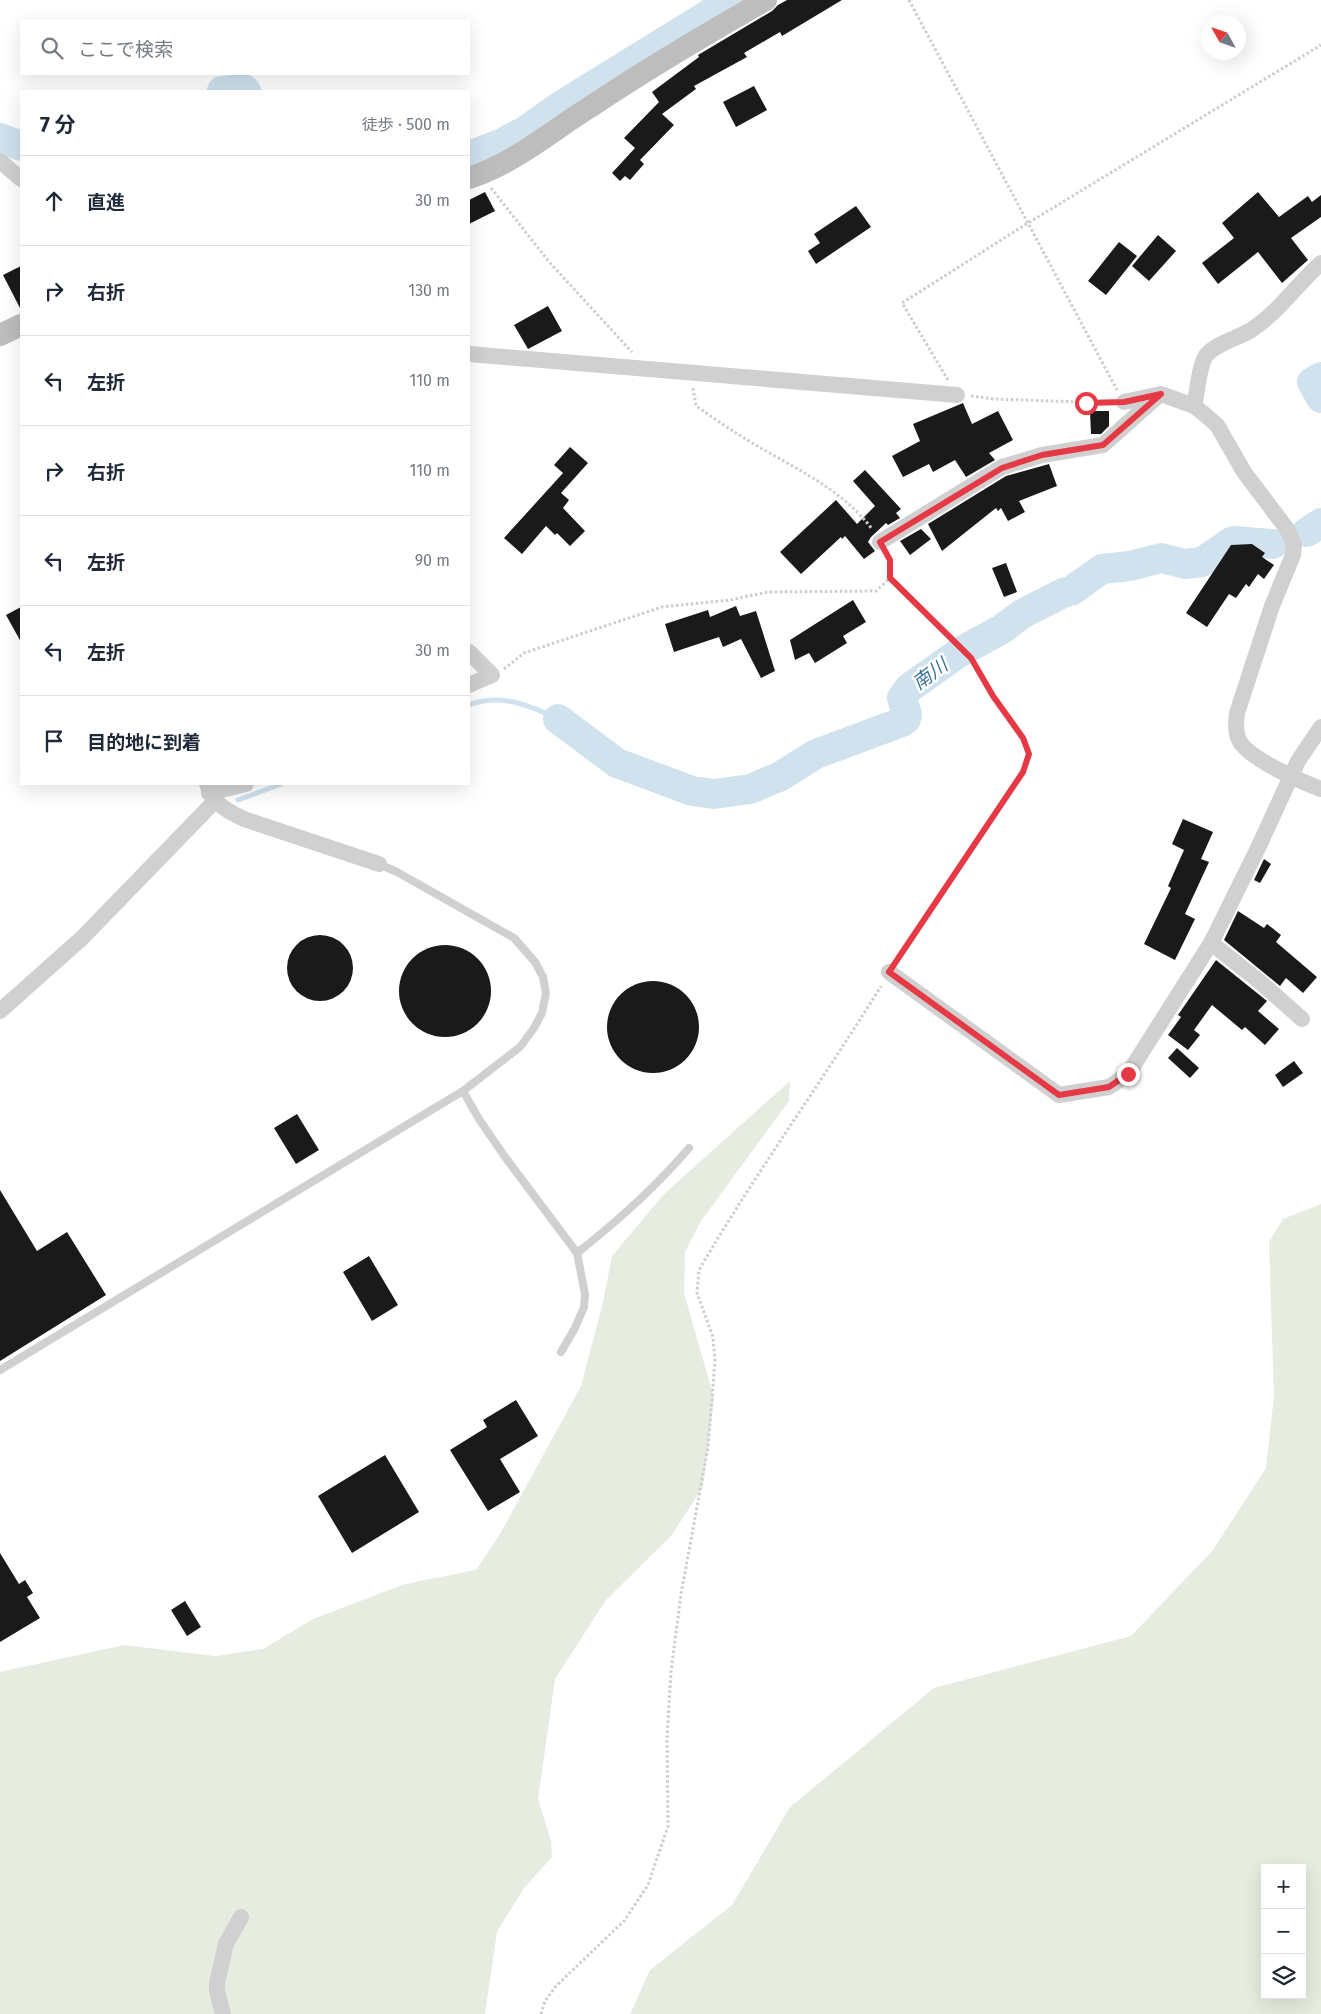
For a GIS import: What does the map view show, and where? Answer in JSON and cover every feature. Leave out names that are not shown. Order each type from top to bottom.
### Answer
[{"type":"street","points":[[474,176],[500,166],[524,152],[565,122],[638,76],[766,0]]},
{"type":"street","points":[[0,161],[20,178]]},
{"type":"street","points":[[1194,406],[1199,390],[1200,370],[1206,356],[1224,343],[1251,330],[1280,306],[1321,263]]},
{"type":"street","points":[[0,335],[20,325]]},
{"type":"street","points":[[470,354],[957,394]]},
{"type":"street","points":[[1124,402],[1161,394],[1194,406],[1217,425],[1244,472],[1287,530],[1294,544],[1294,555],[1272,606],[1237,713],[1236,727],[1239,741],[1252,754],[1290,776],[1321,789]]},
{"type":"street","points":[[880,542],[1002,468],[1042,455],[1103,445],[1161,394]]},
{"type":"street","points":[[470,653],[492,675],[470,686]]},
{"type":"street","points":[[889,972],[1059,1095],[1109,1087],[1128,1074],[1211,943],[1258,848],[1290,776],[1302,754],[1321,728]]},
{"type":"street","points":[[0,1011],[82,938],[210,793],[242,785]]},
{"type":"street","points":[[210,793],[230,813],[244,819],[379,864]]},
{"type":"street","points":[[1211,943],[1259,981],[1302,1019]]},
{"type":"street","points":[[223,2014],[217,1991],[217,1983],[226,1944],[241,1917]]},
{"type":"lane","points":[[0,1370],[463,1091],[520,1047],[542,1013],[546,993],[543,977],[535,962],[514,938],[397,872],[379,864]]},
{"type":"lane","points":[[463,1091],[479,1120],[505,1157],[577,1253],[585,1294],[584,1307],[575,1328],[561,1352]]},
{"type":"lane","points":[[577,1253],[627,1214],[663,1179],[689,1148]]},
{"type":"path","points":[[909,0],[1028,223],[1124,402],[994,399],[957,394],[902,303],[1028,223],[1321,45]]},
{"type":"path","points":[[474,176],[647,369]]},
{"type":"path","points":[[541,2014],[545,2001],[556,1986],[624,1921],[648,1885],[668,1826],[668,1738],[671,1670],[681,1594],[708,1446],[715,1361],[713,1337],[697,1293],[699,1270],[812,1091],[839,1054],[889,972],[1023,772],[1029,754],[1023,738],[993,696],[971,658],[890,578],[890,560],[870,527],[849,504],[817,480],[741,436],[696,406],[690,373]]},
{"type":"path","points":[[492,675],[512,665],[524,654],[662,607],[730,600],[768,592],[876,591],[890,578]]},
{"type":"shaded area","points":[[790,1081],[789,1101],[701,1221],[685,1252],[684,1293],[714,1398],[703,1487],[671,1536],[606,1600],[555,1679],[538,1799],[551,1841],[552,1857],[524,1888],[497,1932],[485,2014],[0,2014],[0,1672],[124,1645],[215,1656],[263,1649],[313,1619],[405,1584],[476,1570],[500,1534],[581,1386],[603,1302],[612,1256],[664,1194]]},
{"type":"shaded area","points":[[1321,1204],[1321,2014],[630,2014],[650,1970],[732,1905],[790,1807],[934,1688],[1131,1636],[1213,1550],[1266,1468],[1274,1396],[1269,1242],[1283,1219]]},
{"type":"building","points":[[787,0],[842,0],[782,36],[780,32],[744,53],[747,57],[694,86],[696,89],[662,114],[674,125],[640,160],[644,164],[630,180],[625,176],[620,181],[612,173],[635,148],[624,138],[659,102],[652,92],[699,57],[698,55]]},
{"type":"building","points":[[754,86],[767,110],[736,127],[723,102]]},
{"type":"building","points":[[485,192],[495,211],[470,224],[470,200]]},
{"type":"building","points":[[1258,192],[1279,217],[1308,196],[1312,202],[1321,195],[1321,217],[1291,238],[1308,260],[1282,283],[1258,252],[1218,284],[1202,263],[1234,238],[1222,223]]},
{"type":"building","points":[[856,206],[871,227],[816,264],[808,251],[820,243],[814,234]]},
{"type":"building","points":[[1158,235],[1176,251],[1149,281],[1132,266]]},
{"type":"building","points":[[1119,242],[1137,256],[1106,295],[1088,281]]},
{"type":"building","points":[[20,266],[20,308],[3,275]]},
{"type":"building","points":[[548,306],[562,331],[528,349],[514,325]]},
{"type":"building","points":[[963,403],[972,424],[998,411],[1013,440],[989,453],[995,460],[966,477],[955,460],[933,472],[929,464],[903,477],[892,456],[920,441],[913,424]]},
{"type":"building","points":[[1090,411],[1109,411],[1109,426],[1101,434],[1091,434]]},
{"type":"building","points":[[570,447],[588,463],[561,493],[569,500],[563,508],[585,531],[570,546],[557,533],[555,535],[546,526],[522,554],[504,538],[563,473],[554,465]]},
{"type":"building","points":[[1049,464],[1057,486],[1019,501],[1025,512],[1008,521],[1001,508],[998,511],[996,508],[942,551],[928,524],[1006,476]]},
{"type":"building","points":[[865,470],[901,509],[896,513],[900,518],[888,525],[886,523],[871,537],[868,542],[875,551],[864,559],[845,536],[842,539],[841,537],[801,574],[780,552],[836,500],[857,524],[875,506],[853,481]]},
{"type":"building","points":[[921,529],[931,539],[910,555],[900,541]]},
{"type":"building","points":[[1252,544],[1265,553],[1262,557],[1274,565],[1264,579],[1258,574],[1249,587],[1246,584],[1236,598],[1229,594],[1207,627],[1186,613],[1231,545]]},
{"type":"building","points":[[1006,563],[1017,592],[1004,597],[992,568]]},
{"type":"building","points":[[853,600],[866,622],[843,636],[847,643],[815,663],[809,653],[795,660],[790,640]]},
{"type":"building","points":[[736,606],[740,616],[756,611],[775,671],[761,678],[741,639],[723,647],[719,637],[674,652],[665,624],[708,610],[710,617]]},
{"type":"building","points":[[20,608],[20,640],[6,615]]},
{"type":"building","points":[[1183,819],[1213,832],[1201,859],[1209,862],[1185,914],[1195,919],[1175,960],[1144,944],[1171,888],[1168,886],[1184,850],[1172,844]]},
{"type":"building","points":[[1264,859],[1271,864],[1260,883],[1254,880]]},
{"type":"building","points":[[1238,911],[1264,928],[1267,924],[1281,935],[1276,942],[1317,977],[1303,993],[1286,978],[1280,986],[1224,940]]},
{"type":"building","points":[[320,935],[333,938],[343,945],[350,955],[353,968],[350,981],[343,991],[333,998],[320,1001],[307,998],[297,991],[290,981],[287,968],[290,955],[297,945],[307,938]]},
{"type":"building","points":[[445,945],[463,948],[478,958],[488,973],[491,991],[488,1009],[478,1024],[463,1034],[445,1037],[427,1034],[412,1024],[402,1009],[399,991],[402,973],[412,958],[427,948]]},
{"type":"building","points":[[1216,960],[1267,1001],[1258,1011],[1279,1029],[1265,1045],[1245,1027],[1242,1030],[1212,1005],[1194,1030],[1200,1035],[1188,1050],[1168,1035],[1181,1017],[1178,1015]]},
{"type":"building","points":[[653,981],[671,984],[686,994],[696,1009],[699,1027],[696,1045],[686,1060],[671,1070],[653,1073],[635,1070],[620,1060],[610,1045],[607,1027],[610,1009],[620,994],[635,984]]},
{"type":"building","points":[[1177,1048],[1199,1068],[1190,1078],[1168,1058]]},
{"type":"building","points":[[1294,1061],[1303,1073],[1283,1087],[1275,1075]]},
{"type":"building","points":[[297,1114],[319,1150],[296,1164],[274,1128]]},
{"type":"building","points":[[0,1190],[37,1251],[67,1232],[106,1295],[0,1361]]},
{"type":"building","points":[[369,1256],[398,1305],[372,1321],[343,1272]]},
{"type":"building","points":[[516,1400],[538,1436],[500,1459],[520,1492],[488,1511],[450,1450],[487,1427],[483,1420]]},
{"type":"building","points":[[385,1455],[419,1512],[352,1553],[318,1496]]},
{"type":"building","points":[[0,1553],[19,1584],[25,1580],[33,1593],[27,1597],[40,1618],[0,1642]]},
{"type":"building","points":[[185,1601],[201,1627],[187,1636],[171,1610]]},
{"type":"waterway","points":[[470,156],[500,144],[525,131],[562,105],[732,0]]},
{"type":"waterway","points":[[233,90],[245,90]]},
{"type":"waterway","points":[[0,138],[20,146]]},
{"type":"waterway","name":"南川","points":[[1321,377],[1312,382],[1321,398]]},
{"type":"waterway","name":"南川","points":[[1307,532],[1321,523]]},
{"type":"waterway","name":"南川","points":[[558,719],[617,763],[692,791],[714,794],[750,789],[779,777],[816,754],[902,722],[906,719],[907,715],[902,698],[909,688],[960,652],[1002,629],[1022,614],[1063,593],[1071,591],[1102,569],[1130,566],[1161,558],[1185,564],[1202,562],[1233,541],[1273,544]]},
{"type":"waterway","points":[[470,705],[492,700],[503,700],[526,705],[558,719]]},
{"type":"waterway","points":[[238,800],[278,785]]},
{"type":"route","points":[[1086,403],[1124,402],[1161,394],[1103,445],[1042,455],[1002,468],[880,542],[890,560],[890,578],[971,658],[993,696],[1023,738],[1029,754],[1023,772],[889,972],[1059,1095],[1109,1087],[1128,1074]]}]
